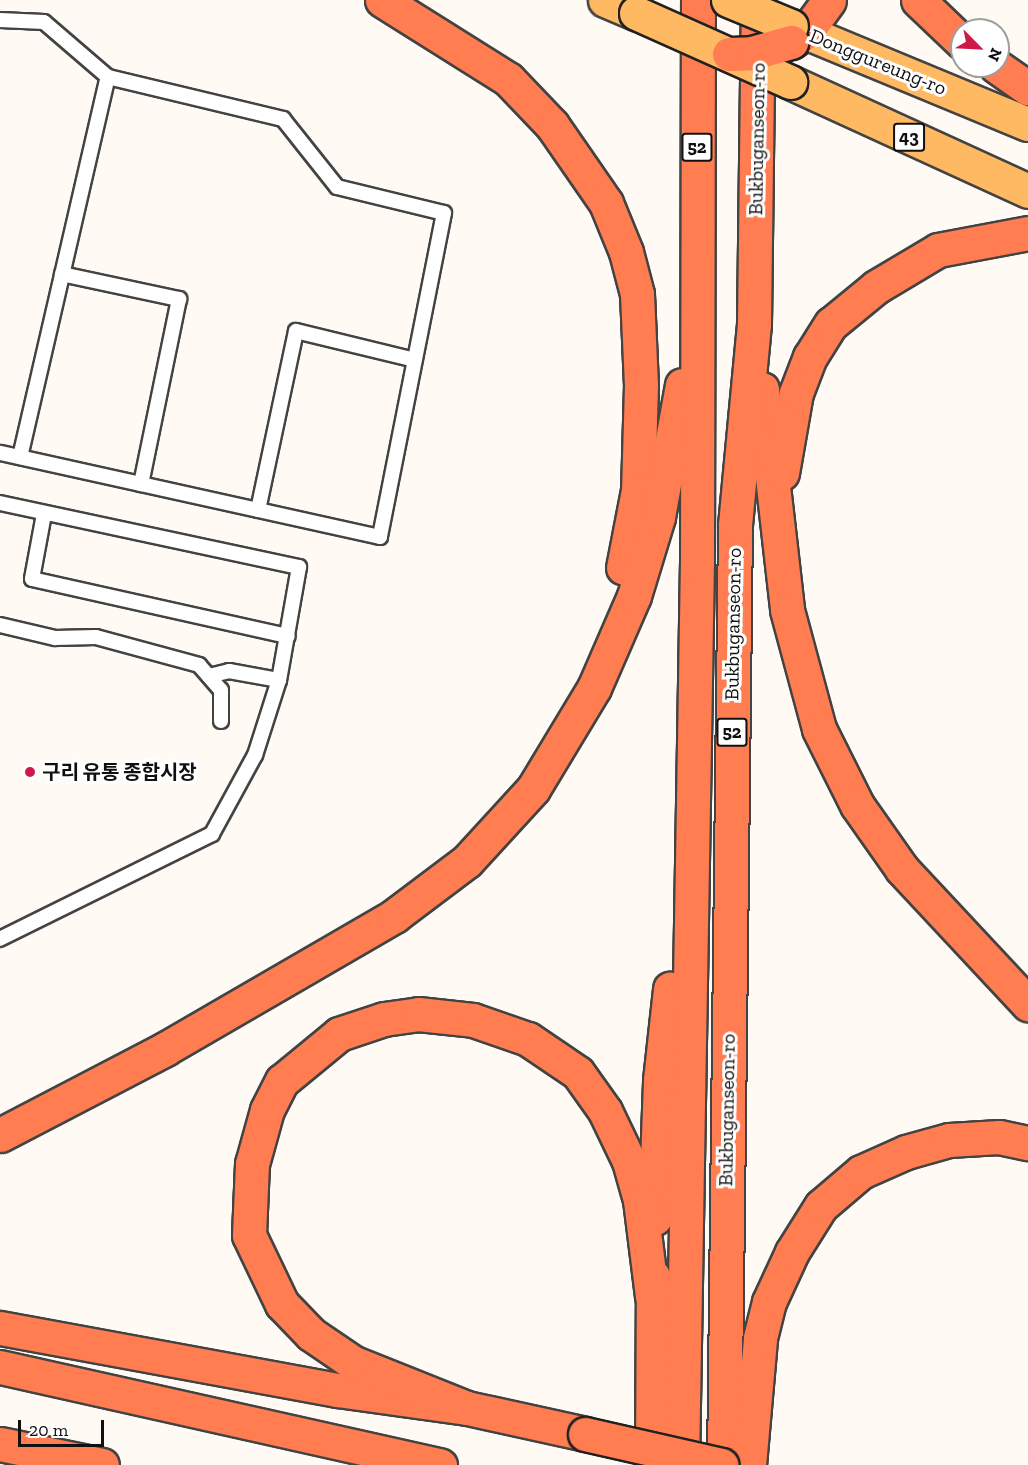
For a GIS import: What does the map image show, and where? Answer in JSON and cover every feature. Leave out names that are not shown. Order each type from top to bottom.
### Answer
[{"type":"highway","points":[[382,0],[508,80],[537,110],[580,162],[606,203],[626,252],[638,305],[641,385],[638,490],[619,590],[594,688]]},
{"type":"highway","name":"Bukbuganseon-ro","points":[[682,1465],[694,760],[698,0]]},
{"type":"highway","name":"Bukbuganseon-ro","points":[[723,1465],[735,525],[754,324],[758,0]]},
{"type":"highway","points":[[729,54],[752,53],[796,34],[829,0]]},
{"type":"highway","points":[[918,0],[950,31]]},
{"type":"highway","points":[[1010,76],[1028,88]]},
{"type":"highway","points":[[776,510],[796,393],[810,357],[831,324],[876,287],[938,250],[1028,233]]},
{"type":"highway","points":[[0,1135],[165,1049],[394,916],[466,861],[533,789],[594,688],[634,596],[658,517],[697,295]]},
{"type":"highway","points":[[754,324],[787,609],[819,729],[857,805],[902,869],[971,939],[1028,1004]]},
{"type":"highway","points":[[652,1465],[652,1296],[660,1080],[694,760]]},
{"type":"highway","points":[[971,939],[1028,977]]},
{"type":"highway","points":[[467,1408],[352,1362],[311,1334],[282,1304],[249,1235],[252,1164],[267,1110],[282,1081],[339,1034],[384,1019],[418,1014],[473,1020],[528,1039],[578,1073],[605,1111],[629,1161],[640,1200],[652,1296]]},
{"type":"highway","points":[[749,1465],[760,1338],[769,1302],[792,1252],[821,1206],[861,1172],[906,1152],[949,1140],[999,1137],[1028,1143]]},
{"type":"highway","points":[[0,1328],[337,1390],[467,1408],[723,1465]]},
{"type":"highway","points":[[0,1367],[440,1465]]},
{"type":"highway","points":[[0,1444],[102,1465]]},
{"type":"main road","name":"43","points":[[605,0],[729,54],[1028,191]]},
{"type":"main road","name":"Donggureung-ro","points":[[728,0],[796,34],[1028,124]]},
{"type":"lane","points":[[0,20],[44,22],[108,77],[283,118],[337,187],[444,213],[380,537],[0,453]]},
{"type":"lane","points":[[20,457],[108,77]]},
{"type":"lane","points":[[62,274],[179,299],[141,484]]},
{"type":"lane","points":[[258,510],[296,331],[415,360]]},
{"type":"lane","points":[[0,503],[299,567],[279,680],[255,755],[212,834],[0,939]]},
{"type":"lane","points":[[44,514],[32,579],[288,636]]},
{"type":"lane","points":[[0,626],[55,638],[96,637],[199,665],[221,690],[221,721]]},
{"type":"lane","points":[[209,676],[229,670],[279,680]]},
{"type":"place","name":"구리 유통 종합시장","points":[[30,772]]}]
